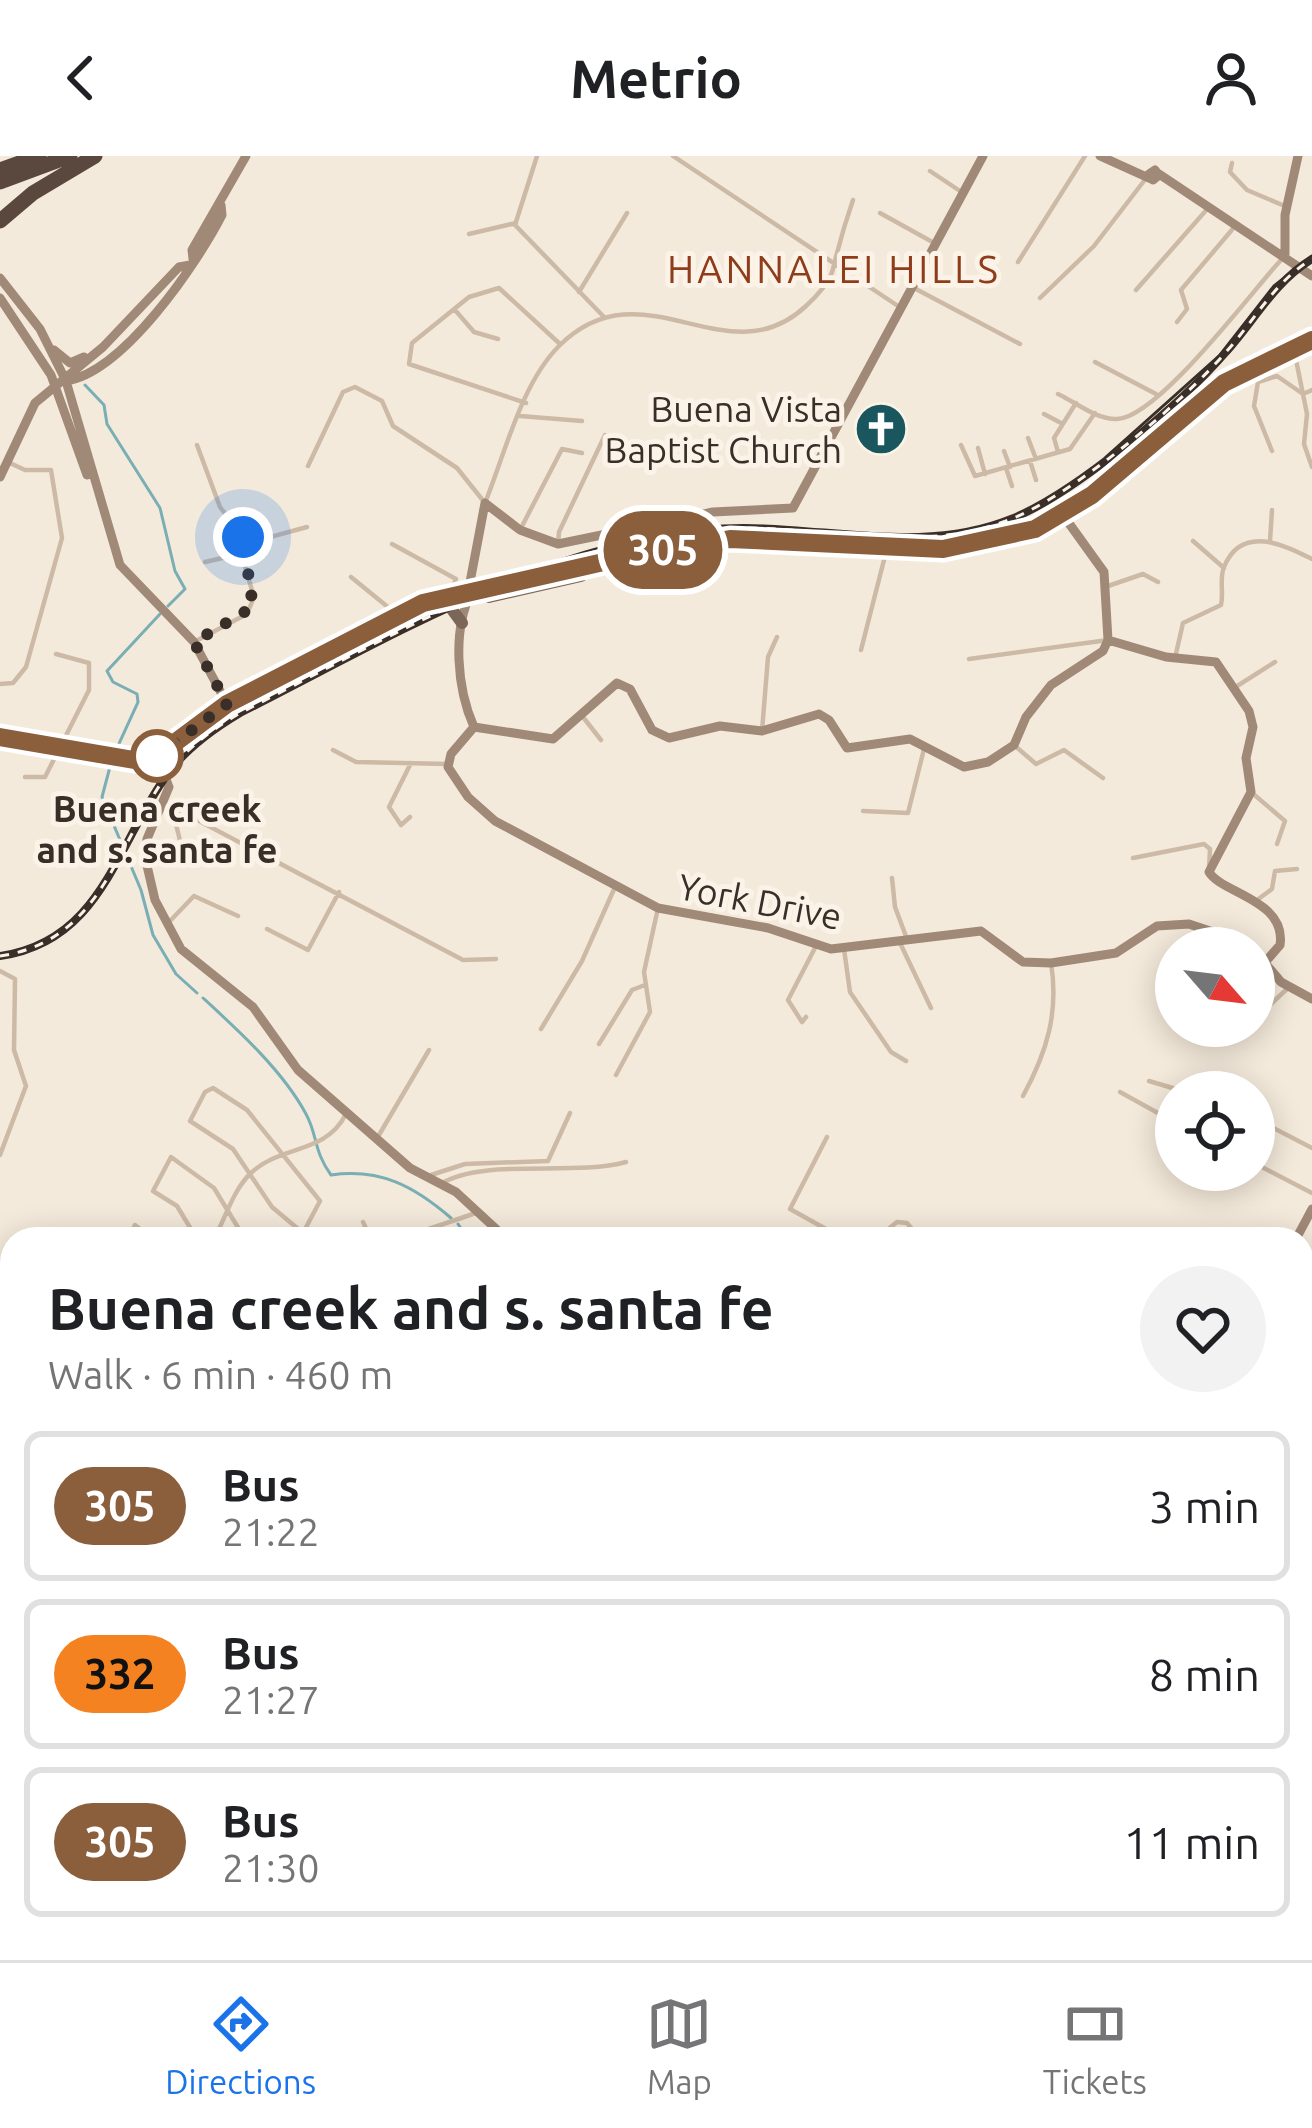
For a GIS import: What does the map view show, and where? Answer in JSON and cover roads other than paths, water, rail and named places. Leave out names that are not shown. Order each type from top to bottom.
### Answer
[{"type":"highway","points":[[0,170],[39,156]]},
{"type":"highway","points":[[0,182],[70,156]]},
{"type":"highway","points":[[0,221],[33,193],[95,156]]},
{"type":"main road","points":[[469,594],[546,583],[563,573],[714,541],[925,550],[1035,529],[1064,514],[1224,383],[1312,340]]},
{"type":"main road","points":[[0,737],[134,760],[157,756],[227,704],[412,610],[469,594],[722,547],[885,556],[977,551],[1032,535],[1035,529]]},
{"type":"main road","points":[[448,600],[462,623]]},
{"type":"street","points":[[66,381],[79,379],[111,355],[182,284],[222,214],[221,205],[246,156]]},
{"type":"street","points":[[516,223],[537,156]]},
{"type":"street","points":[[673,156],[834,268],[901,308]]},
{"type":"street","points":[[308,466],[343,392],[355,387],[382,401],[392,426],[458,468],[485,503],[520,530],[558,544],[713,512],[793,508],[983,156]]},
{"type":"street","points":[[1018,262],[1085,156]]},
{"type":"street","points":[[1100,156],[1209,207],[1312,276]]},
{"type":"street","points":[[1058,394],[1117,419],[1156,394],[1213,344],[1285,255],[1287,207],[1298,156]]},
{"type":"street","points":[[1040,298],[1094,246],[1151,177],[1160,157]]},
{"type":"street","points":[[1232,163],[1230,172],[1240,184],[1287,207]]},
{"type":"street","points":[[930,172],[963,193]]},
{"type":"street","points":[[469,594],[485,503],[526,403],[560,344],[604,317],[650,312],[717,332],[763,331],[798,313],[834,268],[853,200]]},
{"type":"street","points":[[1136,290],[1209,207]]},
{"type":"street","points":[[579,292],[627,213]]},
{"type":"street","points":[[880,213],[935,244]]},
{"type":"street","points":[[469,234],[516,223]]},
{"type":"street","points":[[516,223],[604,317]]},
{"type":"street","points":[[1177,322],[1187,309],[1181,290],[1236,225]]},
{"type":"street","points":[[0,477],[35,403],[109,341],[179,267],[192,262]]},
{"type":"street","points":[[0,278],[51,348],[66,381],[94,489]]},
{"type":"street","points":[[912,287],[1020,344]]},
{"type":"street","points":[[526,403],[409,364],[407,354],[418,335],[469,297],[499,288],[560,344]]},
{"type":"street","points":[[0,298],[32,339],[54,388],[119,565],[194,642],[227,704]]},
{"type":"street","points":[[454,309],[474,332],[498,338]]},
{"type":"street","points":[[51,348],[70,364],[109,341]]},
{"type":"street","points":[[1294,348],[1303,394],[1304,444],[1312,466]]},
{"type":"street","points":[[1095,362],[1156,394]]},
{"type":"street","points":[[1273,451],[1254,406],[1258,382],[1277,376],[1303,394]]},
{"type":"street","points":[[1303,394],[1312,390]]},
{"type":"street","points":[[1058,452],[1054,438],[1076,403]]},
{"type":"street","points":[[961,445],[970,474],[986,473],[1077,445],[1095,413]]},
{"type":"street","points":[[1044,414],[1061,423]]},
{"type":"street","points":[[520,416],[582,421]]},
{"type":"street","points":[[558,544],[559,532],[605,435]]},
{"type":"street","points":[[1028,438],[1036,481]]},
{"type":"street","points":[[197,445],[220,507],[245,544]]},
{"type":"street","points":[[978,448],[986,473]]},
{"type":"street","points":[[520,530],[562,449],[582,453]]},
{"type":"street","points":[[1004,451],[1012,486]]},
{"type":"street","points":[[0,684],[13,683],[26,668],[62,538],[51,470],[25,470],[10,463]]},
{"type":"street","points":[[1270,541],[1272,510]]},
{"type":"street","points":[[1064,514],[1102,565],[1112,646],[1216,662],[1253,727],[1246,758],[1251,792],[1209,869]]},
{"type":"street","points":[[245,544],[308,527]]},
{"type":"street","points":[[474,728],[463,696],[462,623],[477,536]]},
{"type":"street","points":[[1193,541],[1224,568]]},
{"type":"street","points":[[1175,658],[1183,623],[1221,604],[1224,568],[1243,546],[1270,541],[1312,559]]},
{"type":"street","points":[[194,642],[253,607],[254,589],[242,554],[245,544]]},
{"type":"street","points":[[392,544],[457,579]]},
{"type":"street","points":[[205,562],[242,554]]},
{"type":"street","points":[[861,650],[885,556]]},
{"type":"street","points":[[448,600],[457,579],[470,573]]},
{"type":"street","points":[[1106,587],[1143,574],[1158,582]]},
{"type":"street","points":[[351,578],[397,617]]},
{"type":"street","points":[[762,731],[770,647],[777,637]]},
{"type":"street","points":[[969,659],[1108,640]]},
{"type":"street","points":[[474,728],[544,740],[561,736],[617,683],[630,688],[660,736],[676,739],[720,726],[762,731],[819,714],[830,720],[847,748],[900,738],[926,744],[964,767],[988,762],[1014,745],[1026,717],[1051,685],[1092,661],[1108,640]]},
{"type":"street","points":[[25,778],[45,777],[89,691],[92,666],[56,654]]},
{"type":"street","points":[[1234,688],[1275,662]]},
{"type":"street","points":[[582,716],[601,740]]},
{"type":"street","points":[[333,750],[356,762],[448,764],[474,728]]},
{"type":"street","points":[[862,811],[908,813],[926,744]]},
{"type":"street","points":[[1014,745],[1036,764],[1064,750],[1103,778]]},
{"type":"street","points":[[157,756],[169,779],[169,806],[186,865]]},
{"type":"street","points":[[410,817],[401,825],[390,808],[411,763]]},
{"type":"street","name":"York Drive","points":[[448,764],[452,778],[488,816],[658,908],[768,928],[817,946],[844,949],[981,931],[1023,962],[1051,963],[1116,953],[1155,931]]},
{"type":"street","points":[[396,792],[401,806]]},
{"type":"street","points":[[1251,792],[1285,821],[1277,844]]},
{"type":"street","points":[[169,806],[467,962],[496,959]]},
{"type":"street","points":[[169,806],[149,833],[145,857],[166,925],[191,961],[256,1010],[291,1063],[426,1178],[493,1227]]},
{"type":"street","points":[[1133,858],[1204,844],[1210,849],[1209,869],[1217,883],[1257,900],[1281,933],[1275,945]]},
{"type":"street","points":[[1257,900],[1272,890],[1275,871],[1298,869]]},
{"type":"street","points":[[892,878],[903,939],[931,1008]]},
{"type":"street","points":[[541,1029],[582,962],[615,886]]},
{"type":"street","points":[[267,928],[308,950],[339,892]]},
{"type":"street","points":[[166,925],[194,896],[238,916]]},
{"type":"street","points":[[616,1076],[650,1012],[645,985],[658,908]]},
{"type":"street","points":[[806,1017],[802,1022],[788,1000],[817,946]]},
{"type":"street","points":[[844,949],[850,992],[891,1052],[907,1061]]},
{"type":"street","points":[[1023,1096],[1051,1032],[1056,986],[1051,963]]},
{"type":"street","points":[[0,970],[15,979],[14,1050],[26,1086],[0,1155]]},
{"type":"street","name":"York Drive","points":[[1275,971],[1288,988],[1312,1000]]},
{"type":"street","points":[[599,1044],[632,990],[645,985]]},
{"type":"street","points":[[1275,1000],[1288,988]]},
{"type":"street","points":[[379,1135],[430,1051]]},
{"type":"street","points":[[1149,1081],[1155,1082]]},
{"type":"street","points":[[294,1227],[280,1217],[233,1149],[190,1121],[207,1090],[213,1088],[247,1110],[320,1201],[306,1227]]},
{"type":"street","points":[[1120,1092],[1155,1111]]},
{"type":"street","points":[[221,1227],[250,1174],[333,1135],[349,1109]]},
{"type":"street","points":[[426,1178],[466,1164],[548,1161],[570,1113]]},
{"type":"street","points":[[1275,1129],[1312,1148]]},
{"type":"street","points":[[822,1227],[790,1209],[827,1137]]},
{"type":"street","points":[[190,1227],[177,1206],[153,1191],[171,1157],[207,1180],[237,1227]]},
{"type":"street","points":[[440,1184],[506,1171],[591,1172],[626,1162]]},
{"type":"street","points":[[1275,1174],[1312,1193]]},
{"type":"street","points":[[435,1227],[476,1213]]},
{"type":"street","points":[[363,1222],[365,1227]]},
{"type":"waterway","points":[[85,385],[104,405],[107,424],[160,508],[175,571],[185,589],[168,606]]},
{"type":"waterway","points":[[116,750],[138,702],[137,694],[113,682],[107,671],[160,614]]},
{"type":"waterway","points":[[111,763],[102,797],[141,890],[153,935],[176,974],[197,993]]},
{"type":"waterway","points":[[203,998],[285,1082],[306,1114],[331,1175],[365,1174],[395,1182],[451,1218]]},
{"type":"tram line","points":[[1106,457],[1220,355],[1274,286],[1312,256]]},
{"type":"railway","points":[[0,956],[35,947],[85,910],[169,772],[202,739],[240,713],[464,600],[581,556],[642,540],[742,528],[936,536],[1011,519],[1065,490],[1155,421],[1226,352],[1287,279],[1312,259]]},
{"type":"place","name":"Buena Vista Baptist Church","points":[[881,429]]},
{"type":"place","name":"Buena creek and s. santa fe","points":[[157,756]]},
{"type":"district","name":"HANNALEI HILLS","points":[[834,268]]}]
